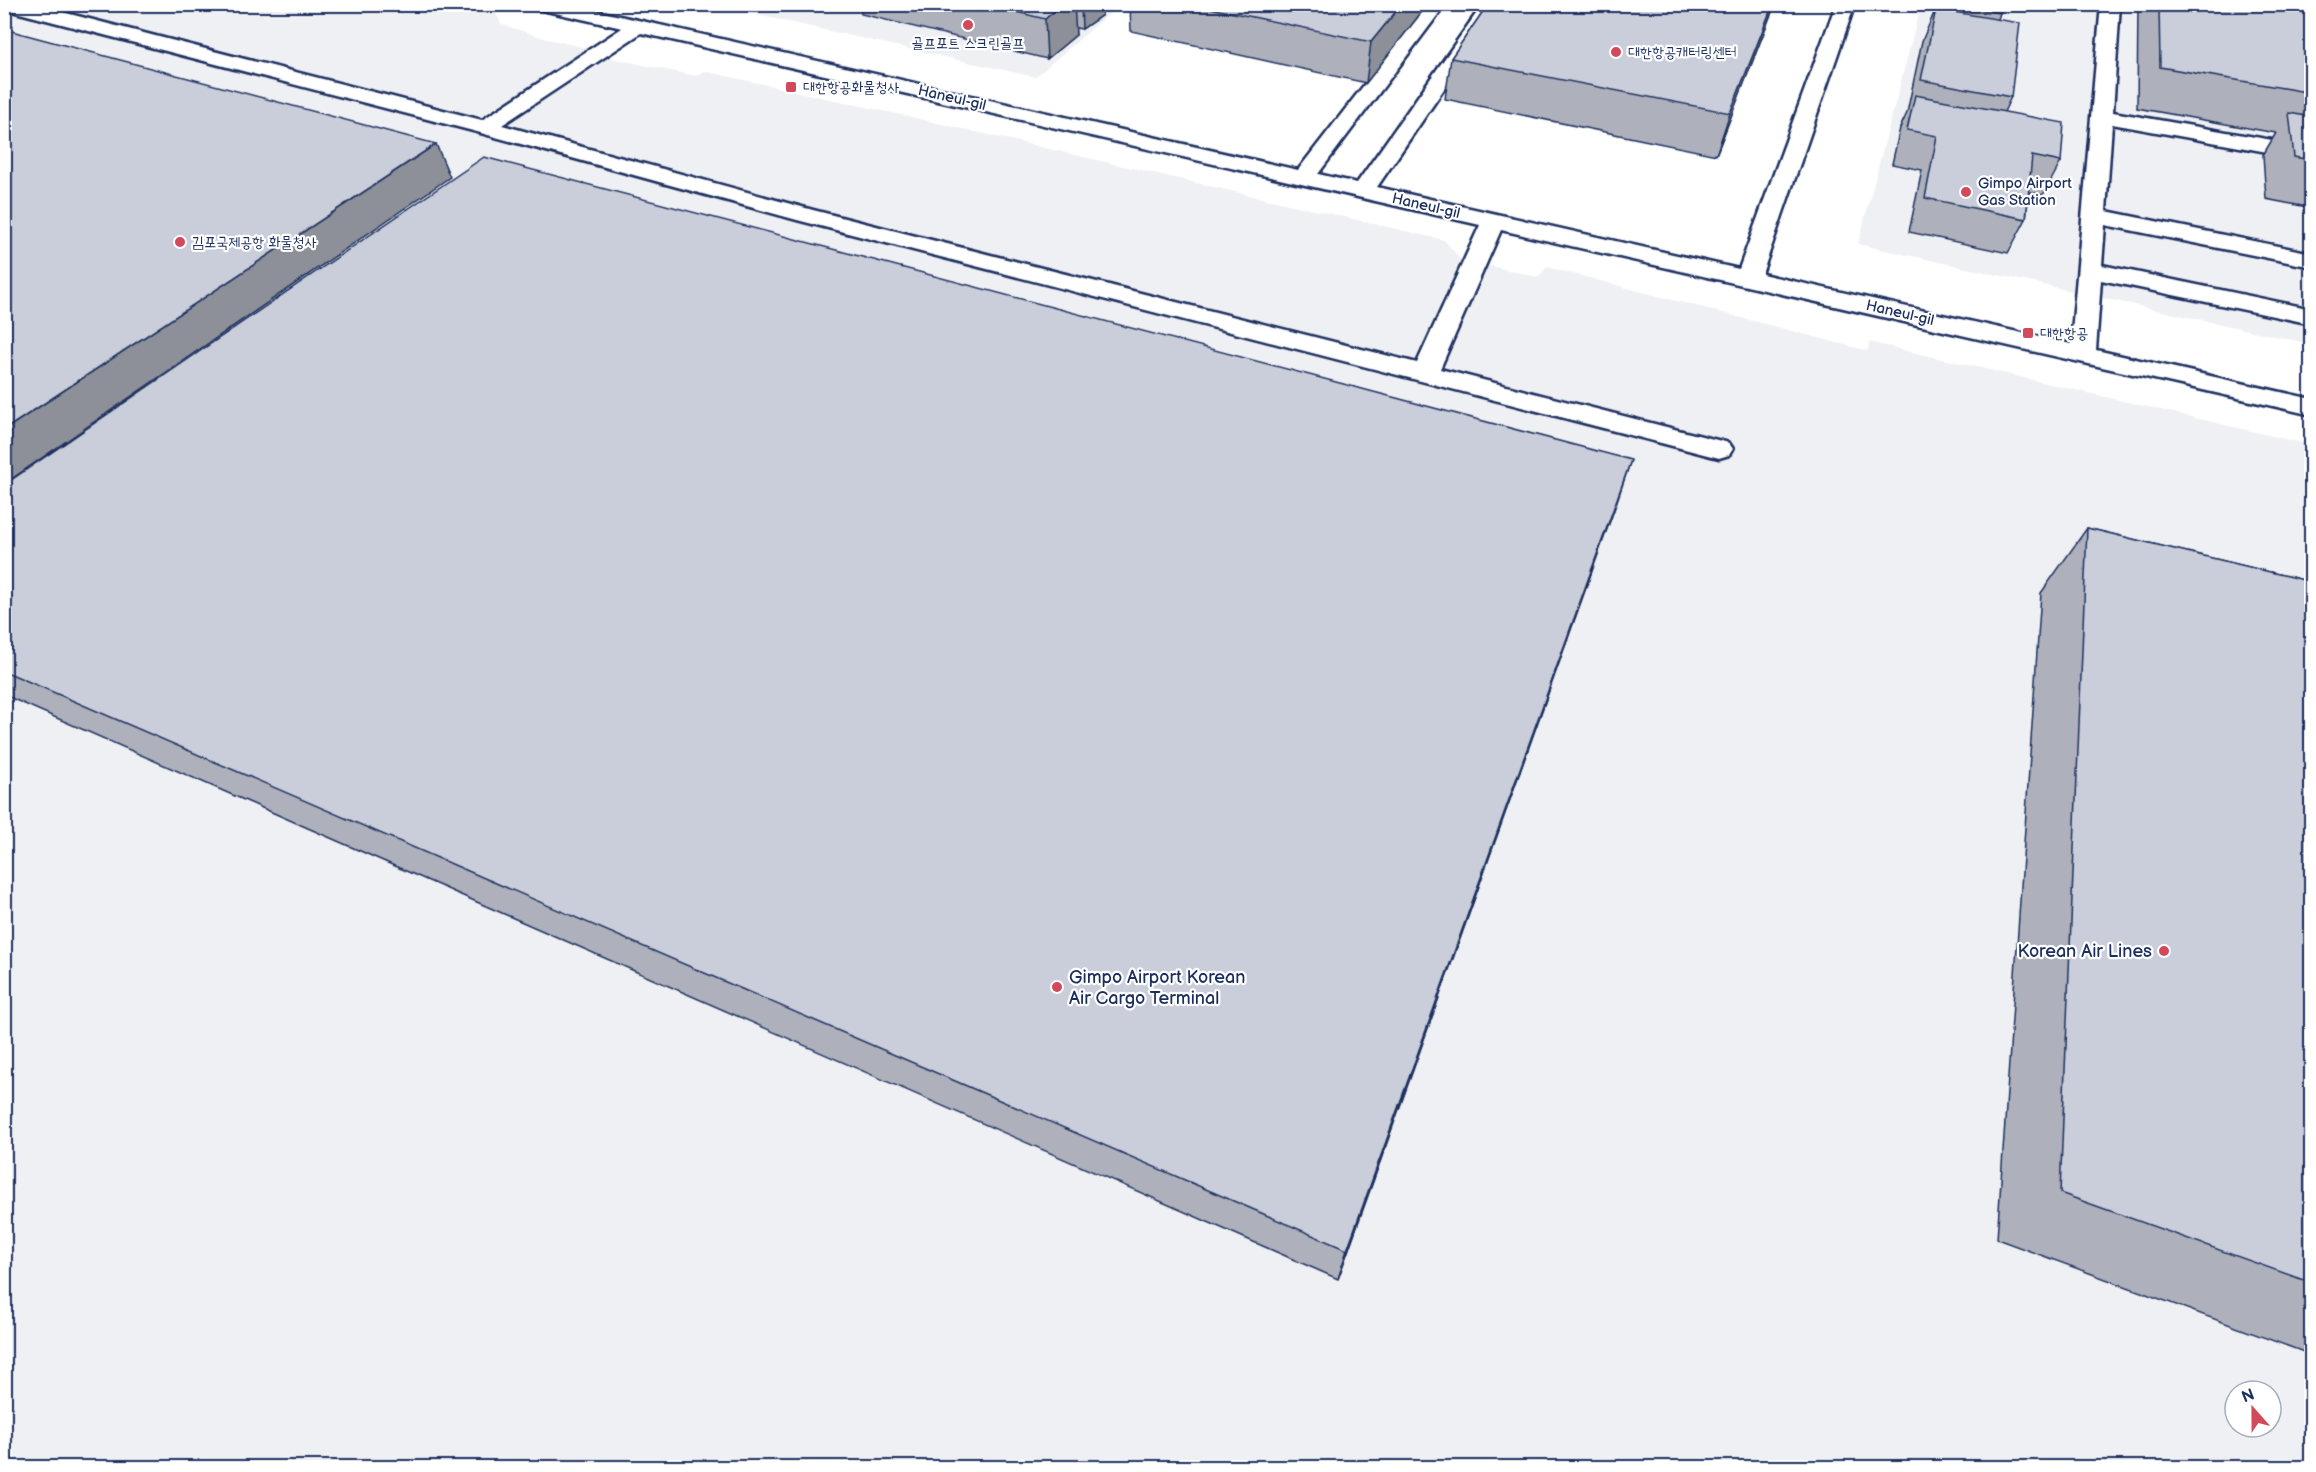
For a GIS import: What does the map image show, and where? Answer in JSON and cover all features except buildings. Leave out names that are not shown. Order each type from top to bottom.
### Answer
[{"type":"lane","points":[[7,4],[485,128],[817,218],[1719,449]]},
{"type":"lane","name":"Haneul-gil","points":[[540,4],[2312,407]]},
{"type":"lane","points":[[1303,178],[1437,4]]},
{"type":"lane","points":[[1363,191],[1492,4]]},
{"type":"lane","points":[[1748,279],[1846,4]]},
{"type":"lane","points":[[2083,355],[2111,4]]},
{"type":"lane","points":[[485,128],[637,27]]},
{"type":"lane","points":[[2102,116],[2312,154]]},
{"type":"lane","points":[[504,160],[534,141]]},
{"type":"lane","points":[[2094,216],[2312,260]]},
{"type":"lane","points":[[1425,374],[1493,221]]},
{"type":"lane","points":[[2090,270],[2312,317]]},
{"type":"shaded area","points":[[5,5],[492,5],[501,24],[547,39],[609,53],[606,57],[695,76],[704,71],[915,118],[1444,240],[1460,259],[1538,277],[1547,267],[1868,351],[1869,342],[2311,445],[2311,1467],[5,1468]]},
{"type":"shaded area","points":[[713,5],[1120,5],[1035,77]]},
{"type":"shaded area","points":[[1921,5],[2311,5],[2311,344],[1858,244]]},
{"type":"place","name":"골프포트 스크린골프","points":[[968,25]]},
{"type":"place","name":"대한항공캐터링센터","points":[[1616,52]]},
{"type":"place","name":"대한항공화물청사","points":[[791,87]]},
{"type":"place","name":"Gimpo Airport Gas Station","points":[[1966,192]]},
{"type":"place","name":"김포국제공항 화물청사","points":[[180,242]]},
{"type":"place","name":"대한항공","points":[[2028,333]]},
{"type":"place","name":"Korean Air Lines","points":[[2164,951]]},
{"type":"place","name":"Gimpo Airport Korean Air Cargo Terminal","points":[[1057,987]]}]
